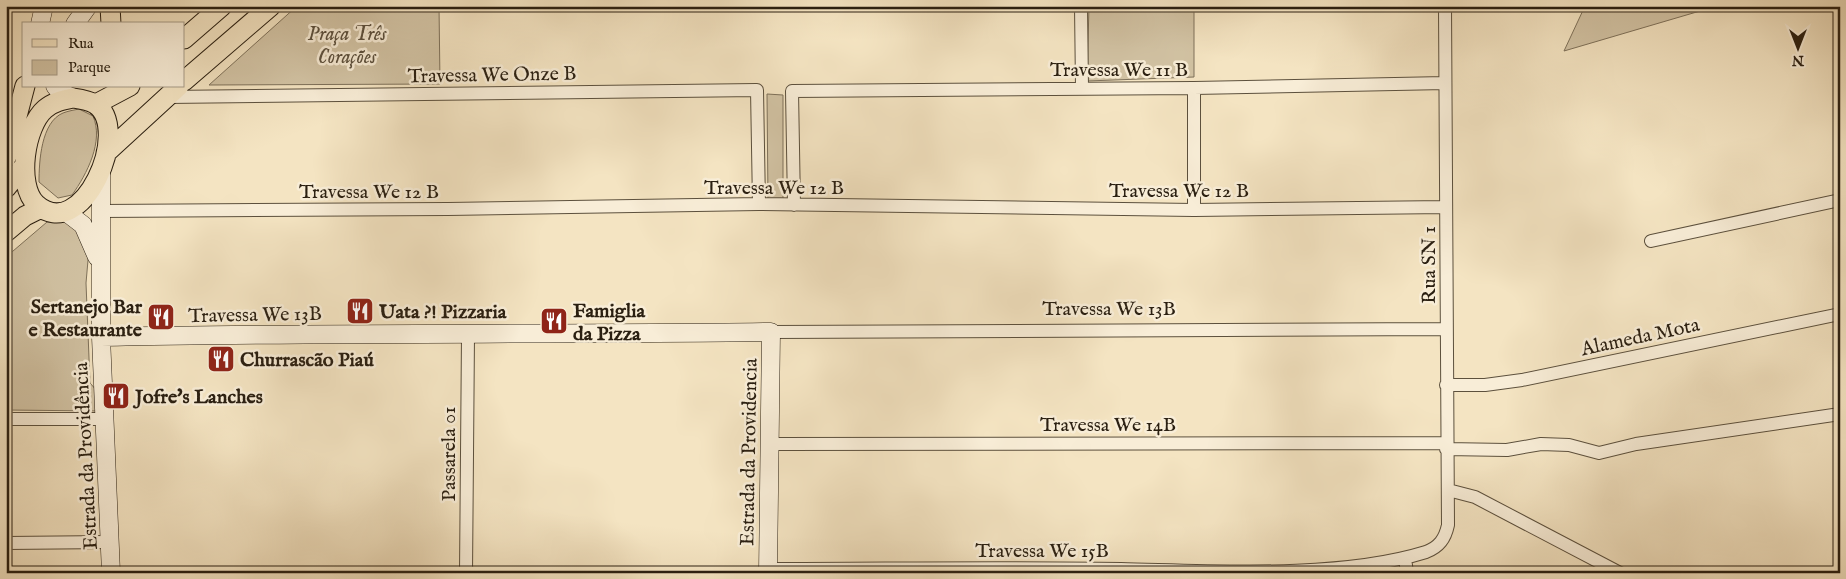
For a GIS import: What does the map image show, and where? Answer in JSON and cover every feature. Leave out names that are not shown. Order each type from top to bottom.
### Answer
[{"type":"main road","points":[[40,22],[44,6]]},
{"type":"main road","points":[[76,22],[88,6]]},
{"type":"main road","points":[[110,6],[111,22]]},
{"type":"main road","points":[[185,38],[222,6]]},
{"type":"main road","points":[[185,81],[271,6]]},
{"type":"main road","points":[[6,158],[25,88]]},
{"type":"main road","points":[[26,88],[28,147]]},
{"type":"main road","points":[[57,88],[60,92],[73,98],[96,104],[107,121],[109,130],[103,162],[88,194],[78,206],[66,212],[52,212],[41,208],[27,191],[24,166],[33,129],[43,110],[61,101],[73,98]]},
{"type":"main road","points":[[96,104],[126,88]]},
{"type":"main road","points":[[103,162],[173,92]]},
{"type":"main road","name":"Estrada da Providência","points":[[103,162],[100,264],[101,338],[112,573]]},
{"type":"main road","points":[[6,188],[24,166]]},
{"type":"main road","points":[[6,232],[25,216],[41,208]]},
{"type":"main road","points":[[66,212],[83,225],[100,264]]},
{"type":"main road","name":"Travessa We 13B","points":[[101,338],[270,334],[468,335],[771,331]]},
{"type":"main road","name":"Estrada da Providencia","points":[[768,571],[771,331]]},
{"type":"street","points":[[1081,6],[1082,88]]},
{"type":"street","name":"Rua SN 1","points":[[1445,6],[1446,446],[1448,525]]},
{"type":"street","name":"Travessa We 11 B","points":[[794,205],[792,91],[1194,88],[1445,82]]},
{"type":"street","points":[[1194,88],[1194,210]]},
{"type":"street","name":"Travessa We Onze B","points":[[173,92],[757,90],[759,204]]},
{"type":"street","points":[[1651,241],[1840,200]]},
{"type":"street","name":"Travessa We 12 B","points":[[101,211],[448,209],[759,204],[1194,210],[1446,207]]},
{"type":"street","name":"Alameda Mota","points":[[1446,385],[1485,385],[1522,380],[1840,314]]},
{"type":"street","name":"Travessa We 13B","points":[[771,331],[1446,329]]},
{"type":"street","name":"Passarela 01","points":[[466,573],[468,335]]},
{"type":"street","name":"Travessa We 14B","points":[[770,444],[1446,446],[1507,450],[1541,444],[1569,445],[1599,453],[1646,443],[1840,414]]},
{"type":"street","points":[[6,419],[105,419]]},
{"type":"street","points":[[1448,490],[1475,497],[1620,573]]},
{"type":"street","name":"Travessa We 15B","points":[[768,571],[1108,569],[1290,573],[1329,571],[1405,558],[1436,548],[1442,542],[1448,525]]},
{"type":"street","points":[[6,543],[110,542]]},
{"type":"street","points":[[1405,558],[1407,573]]},
{"type":"green space","name":"Praça Três Corações","points":[[297,6],[439,6],[440,84],[209,85]]},
{"type":"green space","points":[[1089,6],[1194,6],[1194,77],[1087,81]]},
{"type":"green space","points":[[1585,6],[1717,6],[1564,51]]},
{"type":"green space","points":[[767,94],[783,95],[783,200],[768,200]]},
{"type":"green space","points":[[79,109],[93,116],[96,126],[95,146],[88,167],[72,195],[58,198],[39,182],[43,143],[50,125],[56,118],[63,113]]},
{"type":"green space","points":[[47,222],[69,222],[84,235],[89,249],[86,283],[90,383],[98,392],[98,411],[6,410],[6,257]]},
{"type":"place","name":"Uata ?! Pizzaria","points":[[360,311]]},
{"type":"place","name":"Sertanejo Bar e Restaurante","points":[[161,317]]},
{"type":"place","name":"Famiglia da Pizza","points":[[554,321]]},
{"type":"place","name":"Churrascão Piaú","points":[[221,359]]},
{"type":"place","name":"Jofre's Lanches","points":[[116,396]]}]
